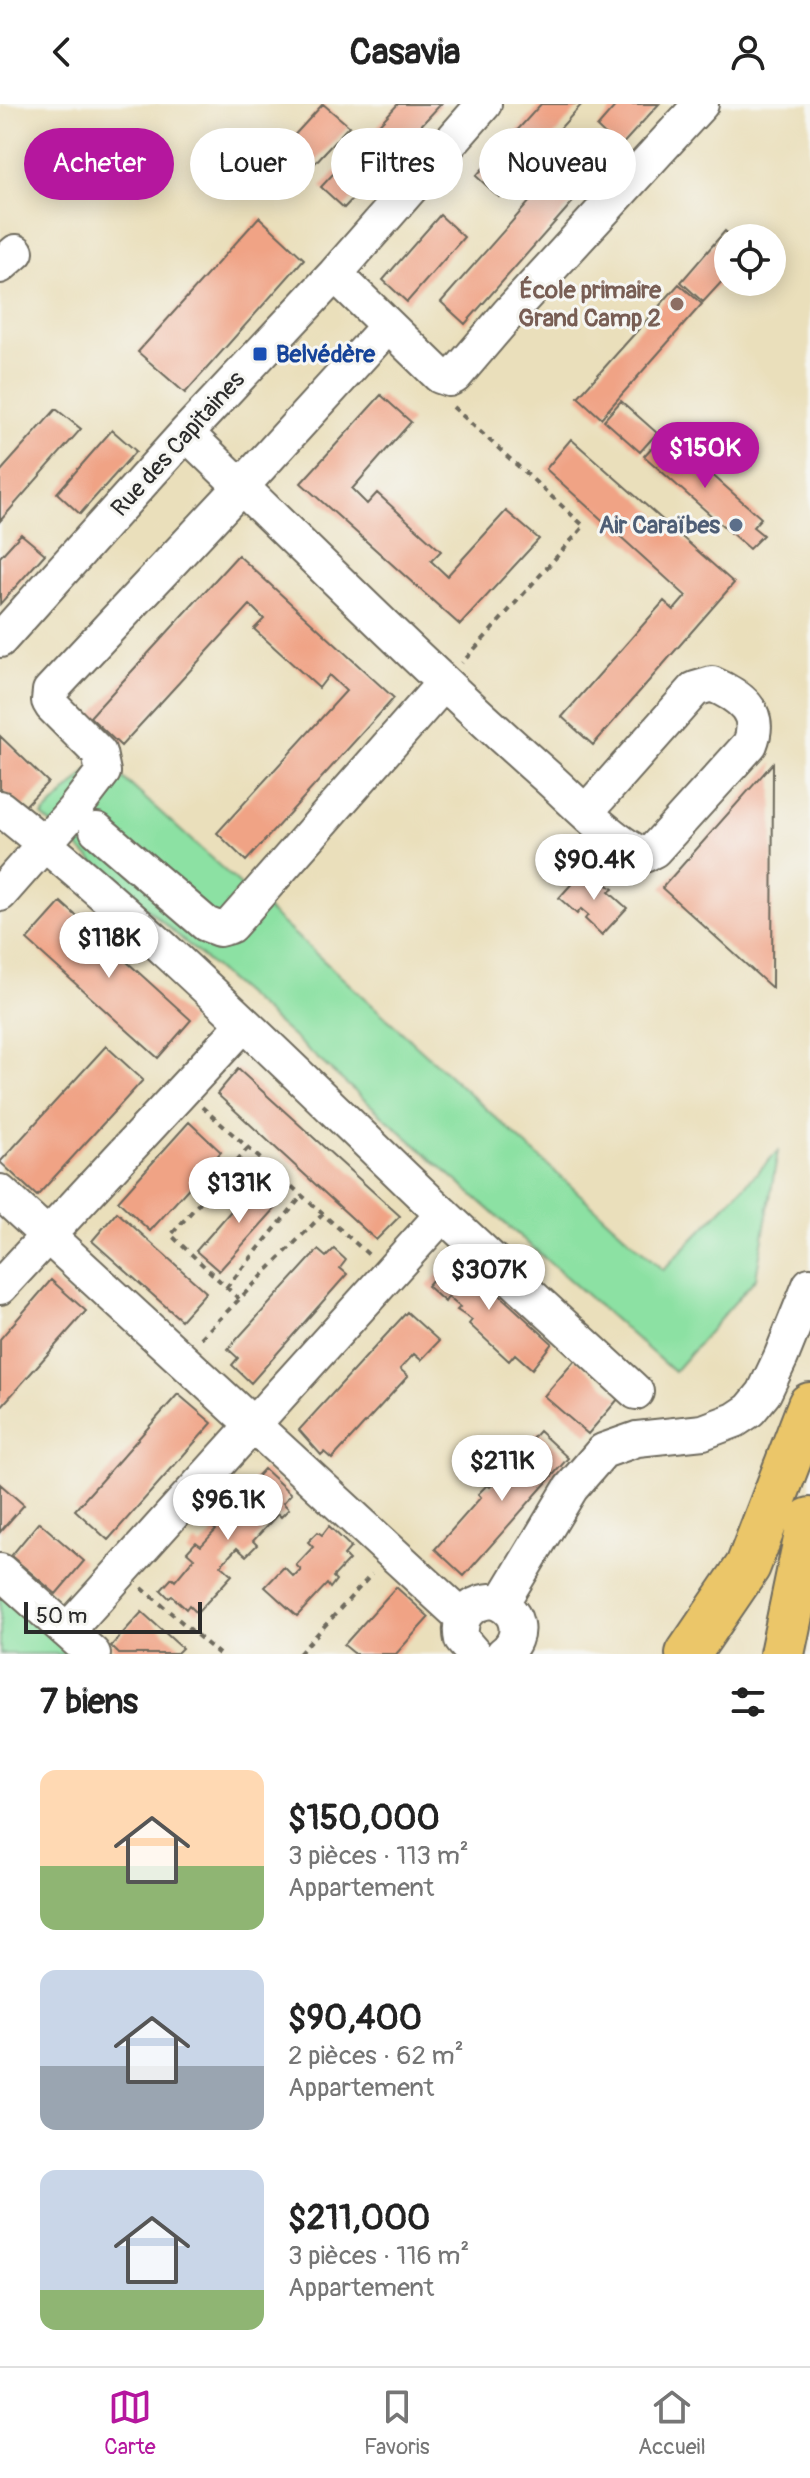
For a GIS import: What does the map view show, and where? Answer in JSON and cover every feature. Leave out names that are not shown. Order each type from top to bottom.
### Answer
[{"type":"highway","points":[[688,1654],[748,1566],[810,1405]]},
{"type":"highway","points":[[782,1654],[810,1520]]},
{"type":"street","name":"Rue des Capitaines","points":[[0,640],[186,433],[335,274],[484,104]]},
{"type":"street","points":[[335,274],[444,379],[455,376],[701,104]]},
{"type":"street","points":[[0,894],[103,772],[99,753],[52,706],[50,691],[387,327]]},
{"type":"street","points":[[186,433],[366,610],[586,812],[632,851],[644,855],[654,850],[750,744],[756,729],[751,712],[741,700],[712,684],[695,689],[586,812]]},
{"type":"street","points":[[97,830],[206,924],[219,929],[230,926],[444,683]]},
{"type":"street","points":[[0,808],[45,843],[244,1024],[636,1392]]},
{"type":"street","points":[[0,1287],[244,1024]]},
{"type":"street","points":[[3,1200],[47,1235],[256,1424],[463,1618]]},
{"type":"street","points":[[67,1631],[443,1214]]},
{"type":"street","points":[[501,1604],[571,1488],[603,1451],[637,1439],[703,1432],[735,1420],[750,1410],[764,1393],[810,1285]]},
{"type":"street","points":[[0,1571],[93,1654]]},
{"type":"street","points":[[479,1602],[501,1604],[510,1610],[517,1626],[515,1642],[480,1654],[466,1647],[461,1633],[463,1618],[479,1602]]},
{"type":"path","points":[[444,379],[439,394],[584,526],[444,683]]},
{"type":"path","points":[[183,1089],[390,1274]]},
{"type":"path","points":[[239,1299],[171,1235],[248,1148]]},
{"type":"path","points":[[226,1288],[302,1196]]},
{"type":"path","points":[[182,1357],[323,1214]]},
{"type":"path","points":[[299,1654],[393,1552]]},
{"type":"path","points":[[122,1571],[219,1654]]},
{"type":"green space","points":[[101,758],[663,1270],[778,1151],[756,1278],[674,1372],[42,816]]},
{"type":"green space","points":[[0,1591],[71,1654],[0,1654]]},
{"type":"building","points":[[323,104],[349,126],[331,128],[331,146],[315,163],[315,128],[301,128]]},
{"type":"building","points":[[398,104],[441,104],[419,128],[376,128]]},
{"type":"building","points":[[541,104],[582,104],[561,128],[519,128]]},
{"type":"building","points":[[617,104],[659,104],[636,129],[597,127]]},
{"type":"building","points":[[331,176],[331,196],[321,187]]},
{"type":"building","points":[[335,200],[351,200],[344,208]]},
{"type":"building","points":[[531,200],[574,200],[465,324],[441,302]]},
{"type":"building","points":[[440,215],[464,237],[407,302],[383,280]]},
{"type":"building","points":[[259,217],[304,259],[185,393],[138,352]]},
{"type":"building","points":[[714,244],[714,290],[703,302],[681,282]]},
{"type":"building","points":[[679,284],[702,304],[601,418],[578,397]]},
{"type":"building","points":[[381,395],[411,422],[352,489],[367,504],[377,493],[441,551],[431,561],[447,576],[506,511],[539,539],[460,625],[301,483]]},
{"type":"building","points":[[621,401],[657,433],[640,452],[604,420]]},
{"type":"building","points":[[56,409],[81,429],[0,521],[0,472]]},
{"type":"building","points":[[112,430],[136,451],[80,514],[57,493]]},
{"type":"building","points":[[665,433],[761,518],[753,527],[763,535],[749,549],[644,456]]},
{"type":"building","points":[[571,439],[734,583],[593,745],[562,717],[664,601],[674,610],[686,596],[546,469]]},
{"type":"building","points":[[21,534],[45,554],[0,604],[0,557]]},
{"type":"building","points":[[238,555],[394,698],[246,861],[217,833],[346,691],[329,675],[319,688],[254,629],[264,619],[250,605],[121,746],[90,717]]},
{"type":"building","points":[[0,736],[48,782],[23,808],[0,788]]},
{"type":"building","points":[[773,763],[772,988],[662,888]]},
{"type":"building","points":[[584,870],[602,885],[605,883],[613,889],[609,892],[627,908],[602,935],[585,919],[588,915],[581,909],[577,914],[559,898]]},
{"type":"building","points":[[61,902],[191,1020],[158,1058],[27,940]]},
{"type":"building","points":[[106,1046],[143,1080],[37,1196],[0,1162]]},
{"type":"building","points":[[238,1069],[400,1216],[376,1240],[217,1094]]},
{"type":"building","points":[[189,1122],[221,1152],[150,1231],[118,1201]]},
{"type":"building","points":[[258,1180],[283,1200],[219,1271],[196,1251]]},
{"type":"building","points":[[117,1212],[206,1292],[181,1320],[92,1241]]},
{"type":"building","points":[[334,1249],[346,1260],[340,1268],[347,1274],[251,1383],[232,1365],[238,1358],[228,1349],[318,1250],[326,1257]]},
{"type":"building","points":[[457,1252],[474,1268],[472,1270],[552,1343],[532,1369],[515,1354],[509,1361],[469,1324],[472,1320],[457,1310],[460,1307],[448,1297],[445,1302],[427,1286]]},
{"type":"building","points":[[51,1280],[86,1311],[0,1408],[0,1339]]},
{"type":"building","points":[[407,1312],[439,1341],[421,1360],[414,1354],[400,1369],[408,1376],[332,1459],[324,1452],[321,1455],[299,1430]]},
{"type":"building","points":[[576,1359],[619,1398],[588,1434],[544,1396]]},
{"type":"building","points":[[178,1394],[212,1423],[108,1540],[75,1510]]},
{"type":"building","points":[[539,1431],[568,1458],[464,1576],[435,1549],[481,1497],[478,1494],[487,1485],[490,1487],[515,1459],[511,1456],[520,1447],[523,1449]]},
{"type":"building","points":[[264,1469],[291,1494],[283,1503],[289,1509],[281,1517],[278,1514],[253,1541],[257,1545],[246,1556],[237,1548],[221,1565],[232,1575],[197,1613],[189,1605],[186,1609],[161,1590],[172,1578],[175,1581],[194,1558],[187,1552],[196,1542],[201,1546],[216,1530],[211,1526],[220,1516],[226,1522],[239,1508],[233,1502]]},
{"type":"building","points":[[0,1484],[24,1505],[0,1532]]},
{"type":"building","points":[[39,1522],[84,1561],[56,1594],[11,1556]]},
{"type":"building","points":[[329,1526],[351,1547],[344,1555],[349,1560],[333,1577],[336,1580],[330,1588],[327,1584],[297,1616],[265,1587],[284,1567],[294,1577],[301,1570],[296,1565],[313,1547],[308,1542],[318,1532],[322,1535]]},
{"type":"building","points":[[396,1587],[429,1617],[396,1654],[355,1654],[344,1645]]},
{"type":"building","points":[[142,1612],[182,1648],[176,1654],[119,1654],[111,1646]]},
{"type":"place","name":"École primaire Grand Camp 2","points":[[677,304]]},
{"type":"place","name":"Belvédère","points":[[260,354]]},
{"type":"place","name":"Air Caraïbes","points":[[736,525]]}]
